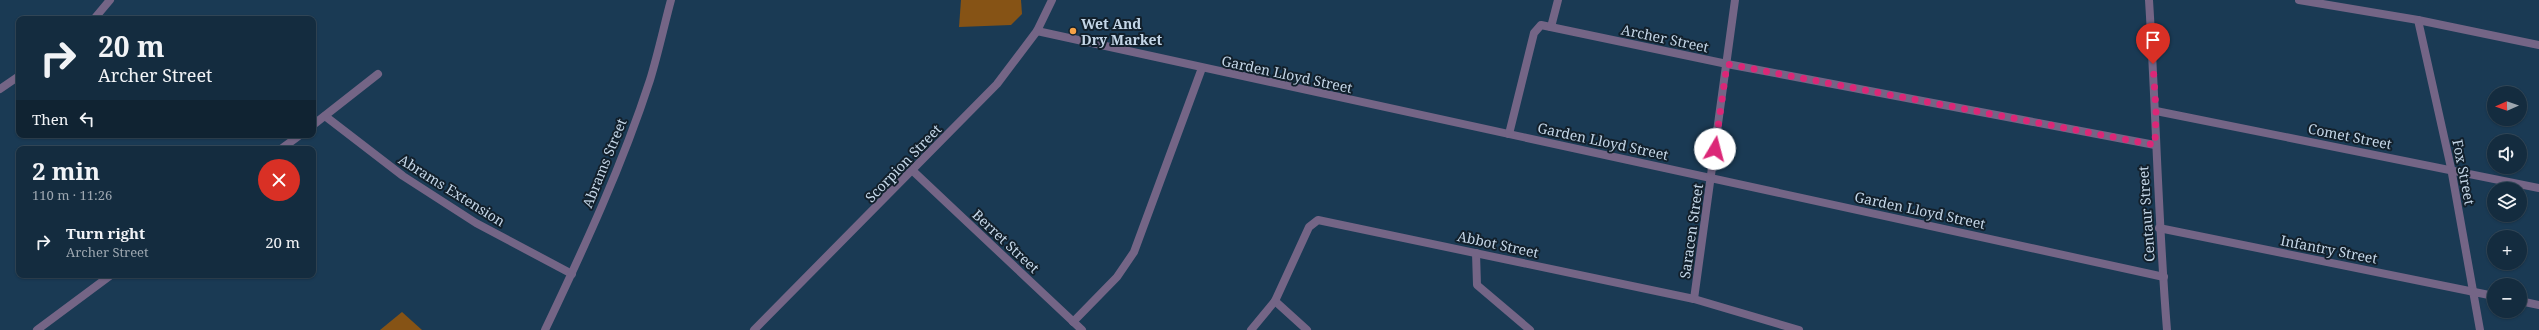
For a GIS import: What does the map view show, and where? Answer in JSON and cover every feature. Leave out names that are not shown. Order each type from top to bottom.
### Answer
[{"type":"street","points":[[97,16],[110,0]]},
{"type":"street","name":"Abrams Street","points":[[545,330],[572,274],[605,198],[650,78],[671,0]]},
{"type":"street","name":"Scorpion Street","points":[[754,330],[913,171],[997,84],[1037,31],[1052,0]]},
{"type":"street","points":[[1509,134],[1534,33],[1541,25],[1551,27],[1558,0]]},
{"type":"street","name":"Saracen Street","points":[[1694,299],[1712,177],[1735,0]]},
{"type":"street","name":"Centaur Street","points":[[2149,0],[2156,111],[2155,145],[2159,228],[2167,330]]},
{"type":"street","points":[[2299,0],[2418,20],[2539,45]]},
{"type":"street","name":"Fox Street","points":[[2418,20],[2451,168],[2480,330]]},
{"type":"street","name":"Archer Street","points":[[1551,27],[1727,64],[2155,145]]},
{"type":"street","name":"Garden Lloyd Street","points":[[1037,31],[1202,68],[1712,177],[2164,277]]},
{"type":"street","points":[[1073,322],[1117,277],[1134,252],[1145,226],[1202,68]]},
{"type":"street","points":[[316,124],[378,74]]},
{"type":"street","points":[[0,89],[16,78]]},
{"type":"street","name":"Comet Street","points":[[2156,111],[2451,168],[2539,188]]},
{"type":"street","name":"Abrams Extension","points":[[325,116],[410,181],[476,223],[572,274]]},
{"type":"street","points":[[285,146],[296,138]]},
{"type":"street","name":"Berret Street","points":[[913,171],[1082,330]]},
{"type":"street","name":"Abbot Street","points":[[1251,330],[1275,301],[1309,227],[1318,220],[1331,221],[1694,299],[1799,330]]},
{"type":"street","name":"Infantry Street","points":[[2159,228],[2487,294]]},
{"type":"street","points":[[1476,253],[1477,285],[1530,330]]},
{"type":"street","points":[[37,330],[107,278]]},
{"type":"street","points":[[1275,301],[1307,330]]},
{"type":"street","points":[[2527,302],[2539,305]]},
{"type":"shaded area","points":[[961,0],[1021,0],[1022,14],[1011,25],[959,27]]},
{"type":"shaded area","points":[[402,312],[422,330],[380,330]]},
{"type":"place","name":"Wet And Dry Market","points":[[1073,31]]},
{"type":"route","points":[[1715,149],[1727,64],[2155,145],[2156,111],[2153,64]]}]
